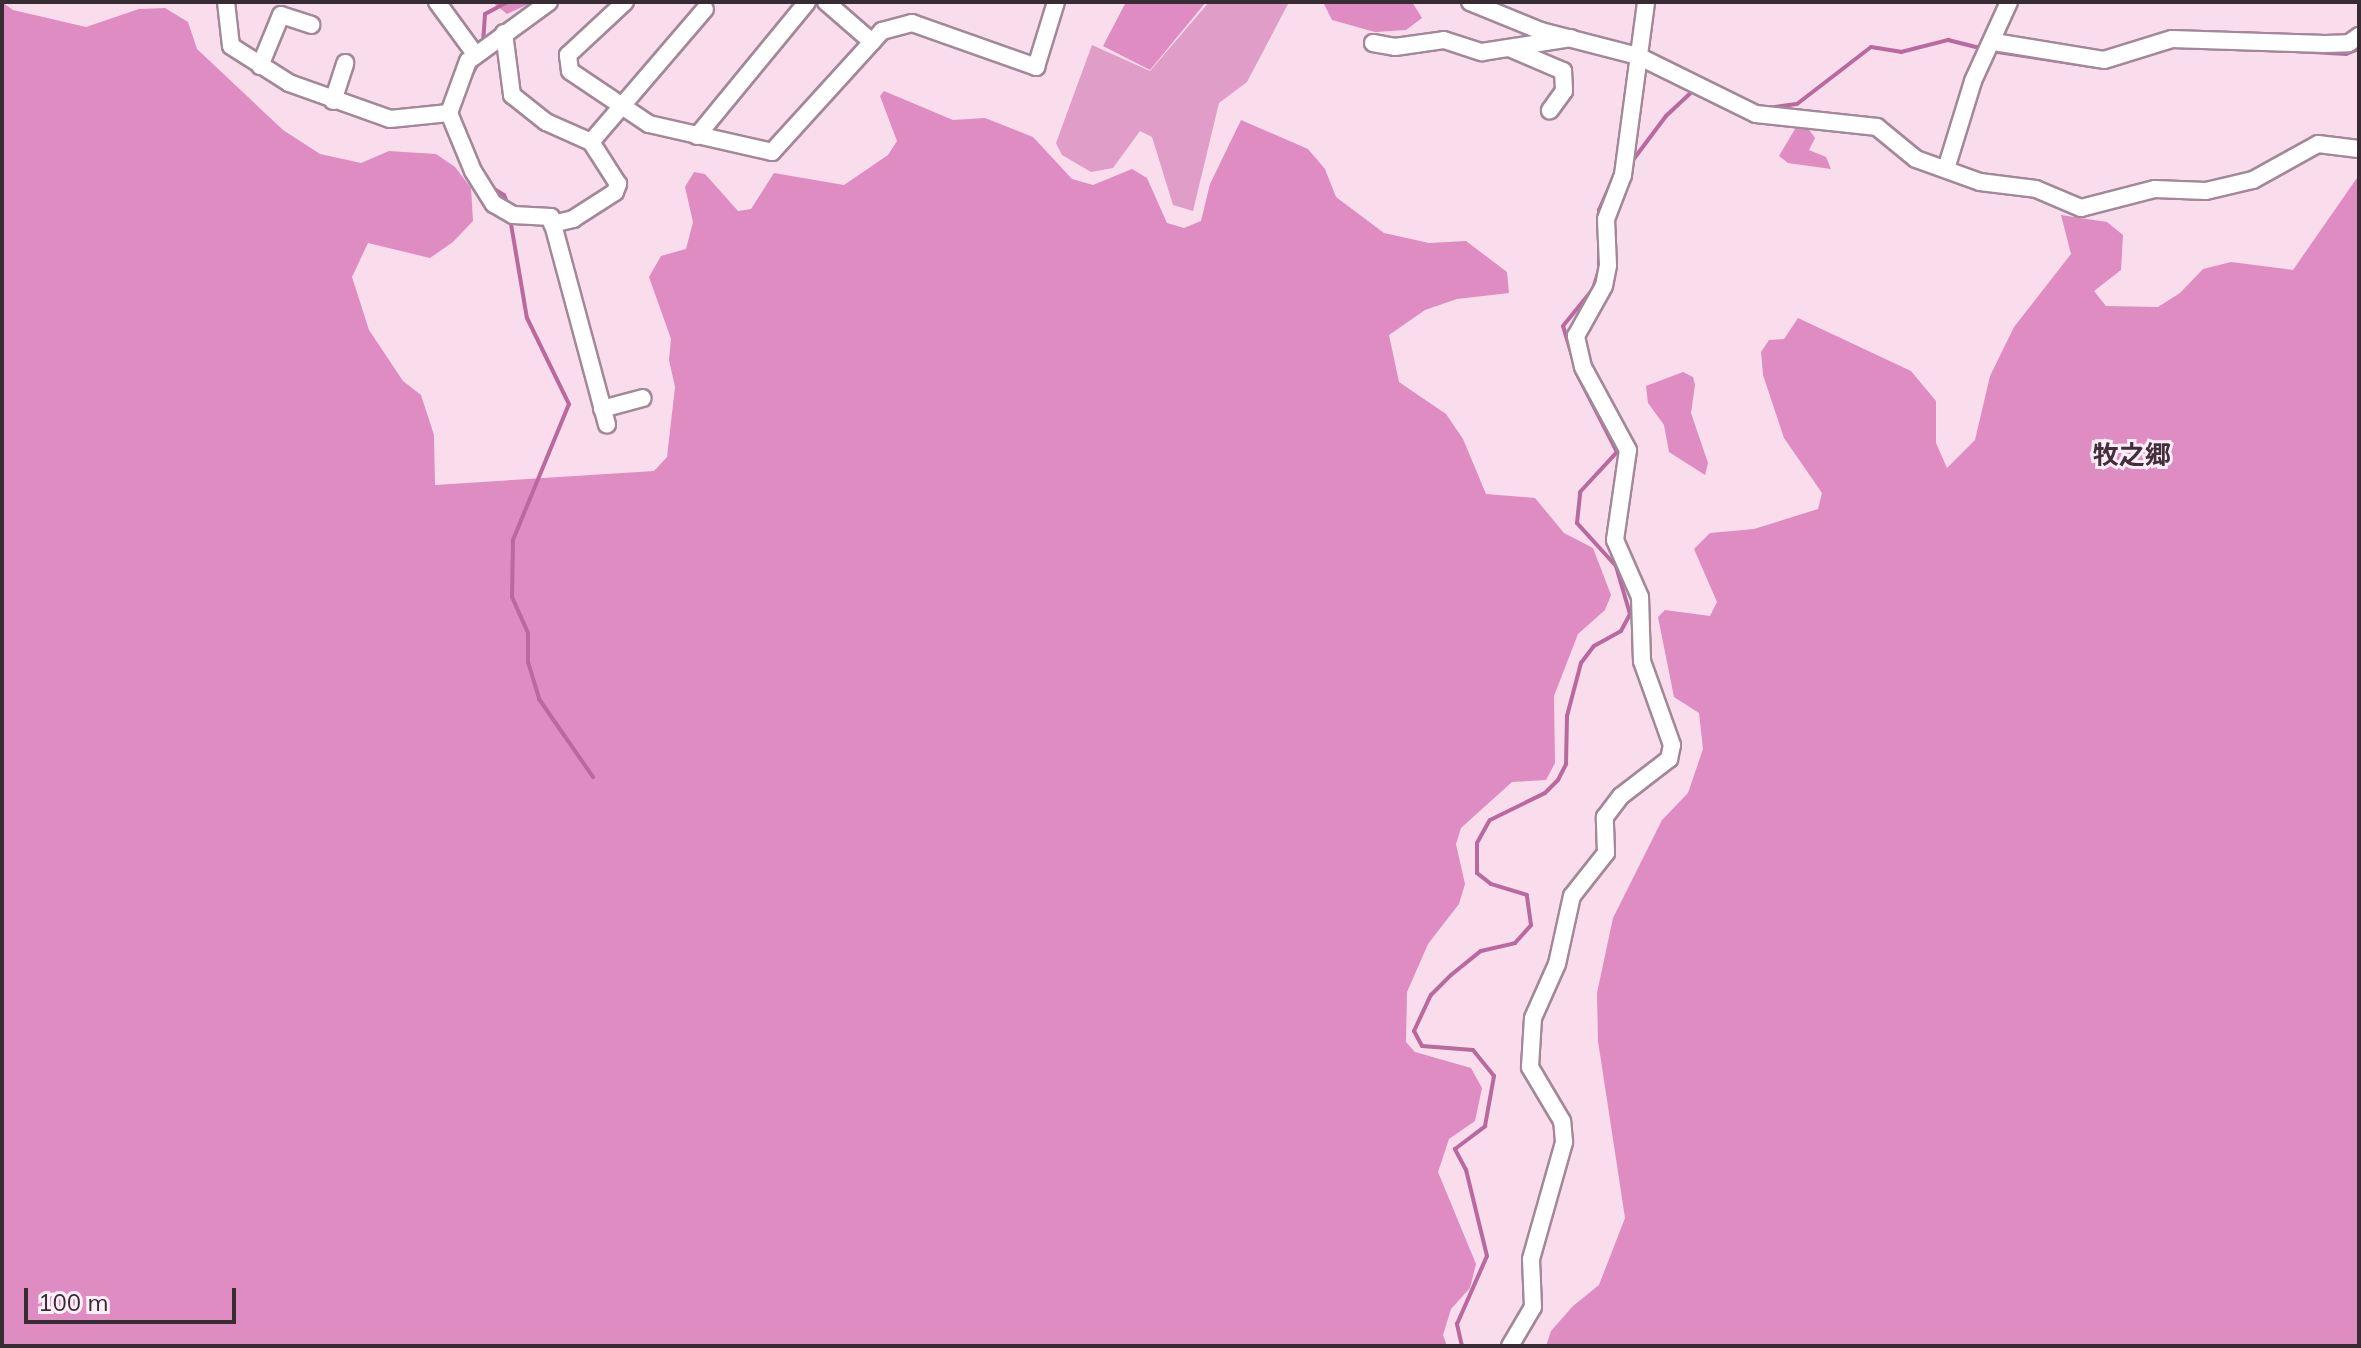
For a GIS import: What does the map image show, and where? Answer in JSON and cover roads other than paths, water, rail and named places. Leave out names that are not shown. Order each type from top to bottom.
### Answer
[{"type":"street","points":[[226,2],[231,46],[260,66],[333,101],[390,119],[449,113]]},
{"type":"street","points":[[437,2],[475,54]]},
{"type":"street","points":[[549,2],[475,54],[449,113],[473,171],[494,204],[513,215],[551,217],[604,417],[643,398]]},
{"type":"street","points":[[625,2],[576,46],[566,64],[622,109],[649,124],[772,152],[872,42],[890,27],[912,23],[1036,67],[1056,2]]},
{"type":"street","points":[[697,136],[807,2]]},
{"type":"street","points":[[826,2],[872,42]]},
{"type":"street","points":[[1470,2],[1541,31],[1638,56],[1697,88],[1756,114],[1877,127],[1916,159],[1980,182],[2036,189],[2081,208],[2155,189],[2206,191],[2253,180],[2318,144],[2359,149]]},
{"type":"street","points":[[1510,1346],[1533,1307],[1531,1259],[1564,1142],[1562,1121],[1530,1067],[1533,1018],[1557,964],[1572,896],[1606,853],[1605,817],[1621,796],[1669,759],[1672,745],[1642,661],[1640,597],[1615,540],[1628,450],[1583,367],[1576,336],[1606,275],[1606,219],[1623,175],[1646,2]]},
{"type":"street","points":[[1946,169],[1973,81],[1991,48],[2009,2]]},
{"type":"street","points":[[591,142],[622,109],[703,4]]},
{"type":"street","points":[[260,66],[281,15],[311,25]]},
{"type":"street","points":[[504,33],[512,95],[546,122],[591,142],[617,188],[582,215],[552,224]]},
{"type":"street","points":[[1991,48],[2104,60],[2172,39],[2325,44],[2349,43],[2359,36]]},
{"type":"street","points":[[1373,43],[1395,47],[1444,40],[1482,52],[1504,46],[1546,45],[1573,37]]},
{"type":"street","points":[[1504,46],[1563,71],[1564,91],[1550,110]]},
{"type":"street","points":[[333,101],[345,63]]},
{"type":"waterway","points":[[483,43],[485,14],[508,2]]},
{"type":"waterway","points":[[1768,108],[1797,104],[1871,47],[1901,52],[1948,40],[1983,49]]},
{"type":"waterway","points":[[2295,51],[2346,54],[2359,49]]},
{"type":"waterway","points":[[1991,51],[2097,67]]},
{"type":"waterway","points":[[2106,67],[2140,57]]},
{"type":"waterway","points":[[469,80],[478,63]]},
{"type":"waterway","points":[[1630,164],[1666,116],[1694,90]]},
{"type":"waterway","points":[[1462,1346],[1457,1324],[1487,1256],[1466,1170],[1455,1149],[1485,1126],[1494,1076],[1473,1050],[1422,1046],[1414,1031],[1431,995],[1451,975],[1481,951],[1515,943],[1531,925],[1527,895],[1491,884],[1477,873],[1477,843],[1490,820],[1545,793],[1558,780],[1566,764],[1567,716],[1581,663],[1594,646],[1621,631],[1630,614],[1616,566],[1577,523],[1580,492],[1617,452],[1578,376],[1563,326],[1593,289],[1599,269],[1599,210],[1614,177]]},
{"type":"waterway","points":[[491,187],[504,195],[510,209]]},
{"type":"waterway","points":[[510,218],[527,318],[569,404],[513,540],[512,597],[528,633],[528,662],[539,699],[593,777]]},
{"type":"district","name":"牧之郷","points":[[2132,455]]}]
